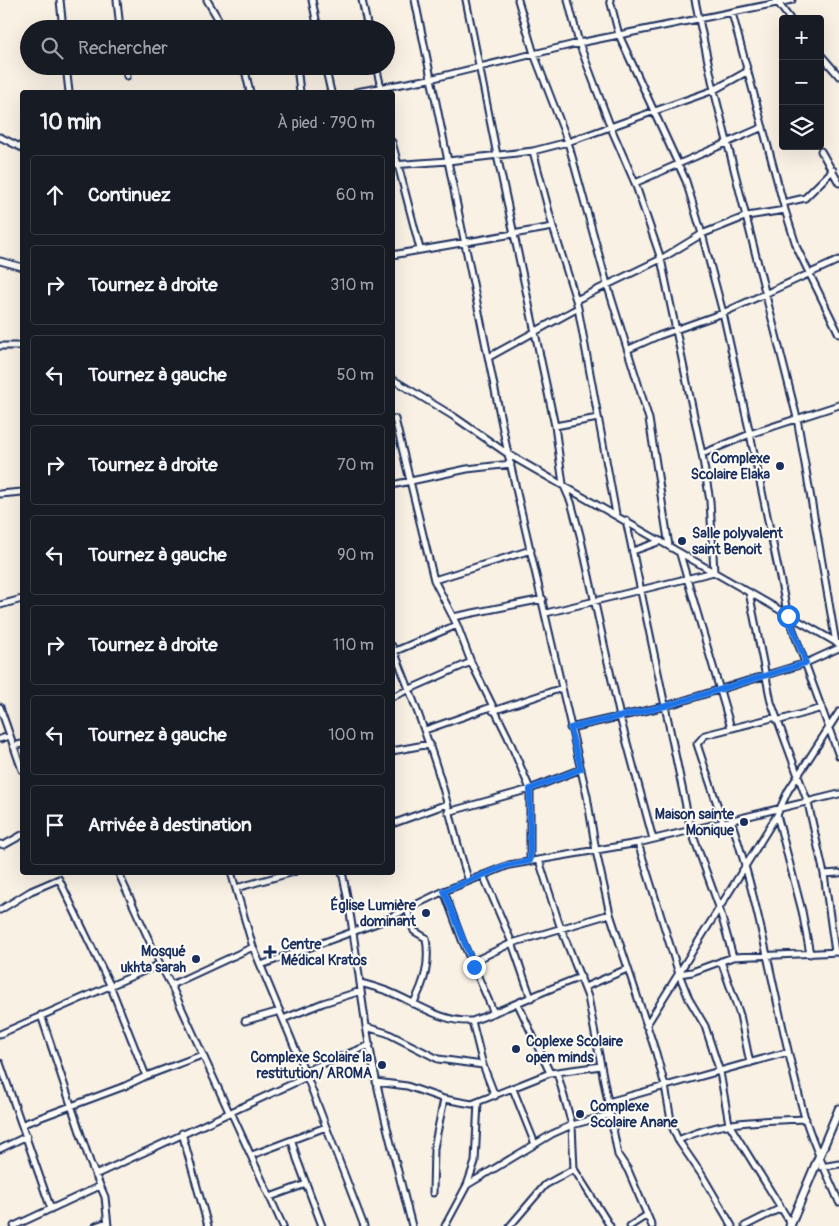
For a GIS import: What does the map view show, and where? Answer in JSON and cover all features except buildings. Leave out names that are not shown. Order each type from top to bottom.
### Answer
[{"type":"main road","points":[[791,1225],[839,1109]]},
{"type":"street","points":[[60,0],[62,20]]},
{"type":"street","points":[[117,0],[119,20]]},
{"type":"street","points":[[207,0],[219,20]]},
{"type":"street","points":[[314,0],[317,20]]},
{"type":"street","points":[[362,0],[366,20]]},
{"type":"street","points":[[415,0],[508,454],[543,598],[570,728],[581,769],[610,914],[665,1086],[672,1126],[678,1140],[702,1175],[732,1226]]},
{"type":"street","points":[[466,0],[555,426],[563,484],[572,502],[620,717],[653,839]]},
{"type":"street","points":[[518,0],[534,54],[568,142],[607,284],[629,349],[648,419],[669,546]]},
{"type":"street","points":[[568,0],[579,43],[611,128],[635,183],[661,259],[678,330],[710,501],[714,572]]},
{"type":"street","points":[[610,0],[619,35],[679,163],[702,234],[723,313],[788,616],[839,756]]},
{"type":"street","points":[[695,0],[714,90],[748,216],[765,293],[797,418],[838,645]]},
{"type":"street","points":[[378,75],[381,90],[579,43],[792,0]]},
{"type":"street","points":[[777,2],[787,15]]},
{"type":"street","points":[[732,13],[784,210],[797,248],[839,332]]},
{"type":"street","points":[[824,59],[839,76]]},
{"type":"street","points":[[420,250],[395,164],[448,161],[533,151],[568,142],[655,113],[714,90],[748,71]]},
{"type":"street","points":[[67,75],[69,90]]},
{"type":"street","points":[[246,75],[250,90]]},
{"type":"street","points":[[298,75],[300,90]]},
{"type":"street","points":[[328,75],[331,90]]},
{"type":"street","points":[[635,183],[763,128]]},
{"type":"street","points":[[0,137],[20,147]]},
{"type":"street","points":[[533,151],[553,227],[578,308],[616,514]]},
{"type":"street","points":[[821,151],[839,183]]},
{"type":"street","points":[[783,203],[805,198],[833,170]]},
{"type":"street","points":[[576,300],[661,259],[702,234],[748,216],[784,210]]},
{"type":"street","points":[[395,255],[553,227]]},
{"type":"street","points":[[629,349],[723,313],[839,260]]},
{"type":"street","points":[[0,261],[20,266]]},
{"type":"street","points":[[489,356],[578,308]]},
{"type":"street","points":[[0,346],[20,346]]},
{"type":"street","points":[[395,382],[453,416],[508,454],[616,514],[680,554],[749,592],[838,645]]},
{"type":"street","points":[[702,454],[750,434],[839,405]]},
{"type":"street","points":[[555,426],[598,418]]},
{"type":"street","points":[[395,419],[434,580],[457,625],[471,662],[492,709],[508,737],[530,789],[530,861]]},
{"type":"street","points":[[395,484],[467,469],[511,464]]},
{"type":"street","points":[[0,494],[20,492]]},
{"type":"street","points":[[626,520],[691,830],[719,908],[733,957]]},
{"type":"street","points":[[633,550],[662,541]]},
{"type":"street","points":[[434,580],[531,550]]},
{"type":"street","points":[[680,554],[731,728]]},
{"type":"street","points":[[546,613],[714,572]]},
{"type":"street","points":[[679,974],[733,957],[837,952],[824,874],[808,803],[777,719],[765,674],[749,592]]},
{"type":"street","points":[[453,617],[543,598]]},
{"type":"street","points":[[0,605],[20,600]]},
{"type":"street","points":[[395,649],[457,625]]},
{"type":"street","points":[[570,728],[666,706],[765,674],[806,663],[838,645]]},
{"type":"street","points":[[395,655],[430,744],[456,845],[469,881]]},
{"type":"street","points":[[395,696],[471,662]]},
{"type":"street","points":[[425,730],[562,688]]},
{"type":"street","points":[[0,707],[20,765]]},
{"type":"street","points":[[723,822],[697,744],[705,735],[822,708]]},
{"type":"street","points":[[646,1026],[839,712]]},
{"type":"street","points":[[0,739],[9,736]]},
{"type":"street","points":[[13,746],[20,744]]},
{"type":"street","points":[[395,750],[430,744]]},
{"type":"street","points":[[448,812],[530,789],[581,769]]},
{"type":"street","points":[[261,965],[353,932],[444,891],[508,865],[638,843],[839,794]]},
{"type":"street","points":[[395,823],[446,804]]},
{"type":"street","points":[[777,815],[802,911],[810,954]]},
{"type":"street","points":[[731,820],[746,863],[788,1052],[806,1118],[818,1157],[839,1202]]},
{"type":"street","points":[[1,846],[20,836]]},
{"type":"street","points":[[638,843],[679,974],[689,999],[705,1026],[720,1072],[729,1124],[791,1225]]},
{"type":"street","points":[[539,860],[561,930],[585,987],[596,1032],[609,1115],[618,1155],[628,1170],[652,1226]]},
{"type":"street","points":[[824,874],[839,873]]},
{"type":"street","points":[[58,875],[110,985],[146,1076]]},
{"type":"street","points":[[119,875],[202,1055],[252,1155],[283,1226]]},
{"type":"street","points":[[232,875],[261,965],[306,1074],[364,1226]]},
{"type":"street","points":[[236,888],[283,875]]},
{"type":"street","points":[[343,875],[376,1082],[385,1126],[412,1226]]},
{"type":"street","points":[[483,875],[512,943],[531,998]]},
{"type":"street","points":[[0,910],[31,891],[59,879]]},
{"type":"street","points":[[444,891],[494,1013]]},
{"type":"street","points":[[407,909],[413,930],[425,936],[428,950],[424,979],[413,1004]]},
{"type":"street","points":[[472,962],[512,943],[610,914]]},
{"type":"street","points":[[171,985],[254,946]]},
{"type":"street","points":[[721,962],[740,1015],[750,1063]]},
{"type":"street","points":[[0,1034],[160,964]]},
{"type":"street","points":[[585,987],[627,969]]},
{"type":"street","points":[[360,982],[387,991],[446,1017],[472,1021],[581,977]]},
{"type":"street","points":[[283,1019],[320,1004],[361,991]]},
{"type":"street","points":[[518,1004],[550,1073]]},
{"type":"street","points":[[245,1021],[280,1011]]},
{"type":"street","points":[[41,1015],[94,1175],[105,1197],[107,1224],[96,1226]]},
{"type":"street","points":[[472,1021],[483,1065],[495,1096]]},
{"type":"street","points":[[366,1027],[388,1033],[438,1059],[483,1065]]},
{"type":"street","points":[[94,1175],[370,1045]]},
{"type":"street","points":[[608,1102],[788,1052]]},
{"type":"street","points":[[23,1124],[202,1055]]},
{"type":"street","points":[[0,1063],[23,1124],[51,1209]]},
{"type":"street","points":[[376,1082],[407,1086],[463,1104],[478,1102],[495,1096],[550,1073],[601,1066]]},
{"type":"street","points":[[557,1072],[572,1125],[574,1169],[610,1226]]},
{"type":"street","points":[[513,1089],[535,1144]]},
{"type":"street","points":[[433,1193],[436,1134],[444,1099]]},
{"type":"street","points":[[445,1226],[467,1185],[475,1162],[478,1102]]},
{"type":"street","points":[[467,1185],[535,1144],[572,1125],[609,1115]]},
{"type":"street","points":[[678,1140],[707,1129],[748,1120],[806,1118]]},
{"type":"street","points":[[252,1155],[326,1127]]},
{"type":"street","points":[[182,1133],[208,1226]]},
{"type":"street","points":[[0,1149],[27,1136]]},
{"type":"street","points":[[292,1141],[322,1226]]},
{"type":"street","points":[[813,1169],[839,1164]]},
{"type":"street","points":[[510,1226],[545,1184],[574,1169]]},
{"type":"street","points":[[270,1197],[306,1184]]},
{"type":"street","points":[[14,1226],[22,1225],[100,1186]]},
{"type":"street","points":[[745,1226],[781,1208]]},
{"type":"street","points":[[630,1226],[647,1215]]},
{"type":"place","name":"Complexe Scolaire Elaka","points":[[780,466]]},
{"type":"place","name":"Salle polyvalent saint Benoit","points":[[682,541]]},
{"type":"place","name":"Maison sainte Monique","points":[[744,822]]},
{"type":"place","name":"Église Lumière dominant","points":[[426,913]]},
{"type":"place","name":"Centre Médical Kratos","points":[[270,952]]},
{"type":"place","name":"Mosqué ukhta sarah","points":[[196,959]]},
{"type":"place","name":"Coplexe Scolaire open minds","points":[[516,1049]]},
{"type":"place","name":"Complexe Scolaire la restitution/ AROMA","points":[[382,1065]]},
{"type":"place","name":"Complexe Scolaire Anane","points":[[580,1114]]},
{"type":"route","points":[[474,967],[444,891],[508,865],[530,861],[530,789],[581,769],[570,728],[666,706],[765,674],[806,663],[788,616]]}]
